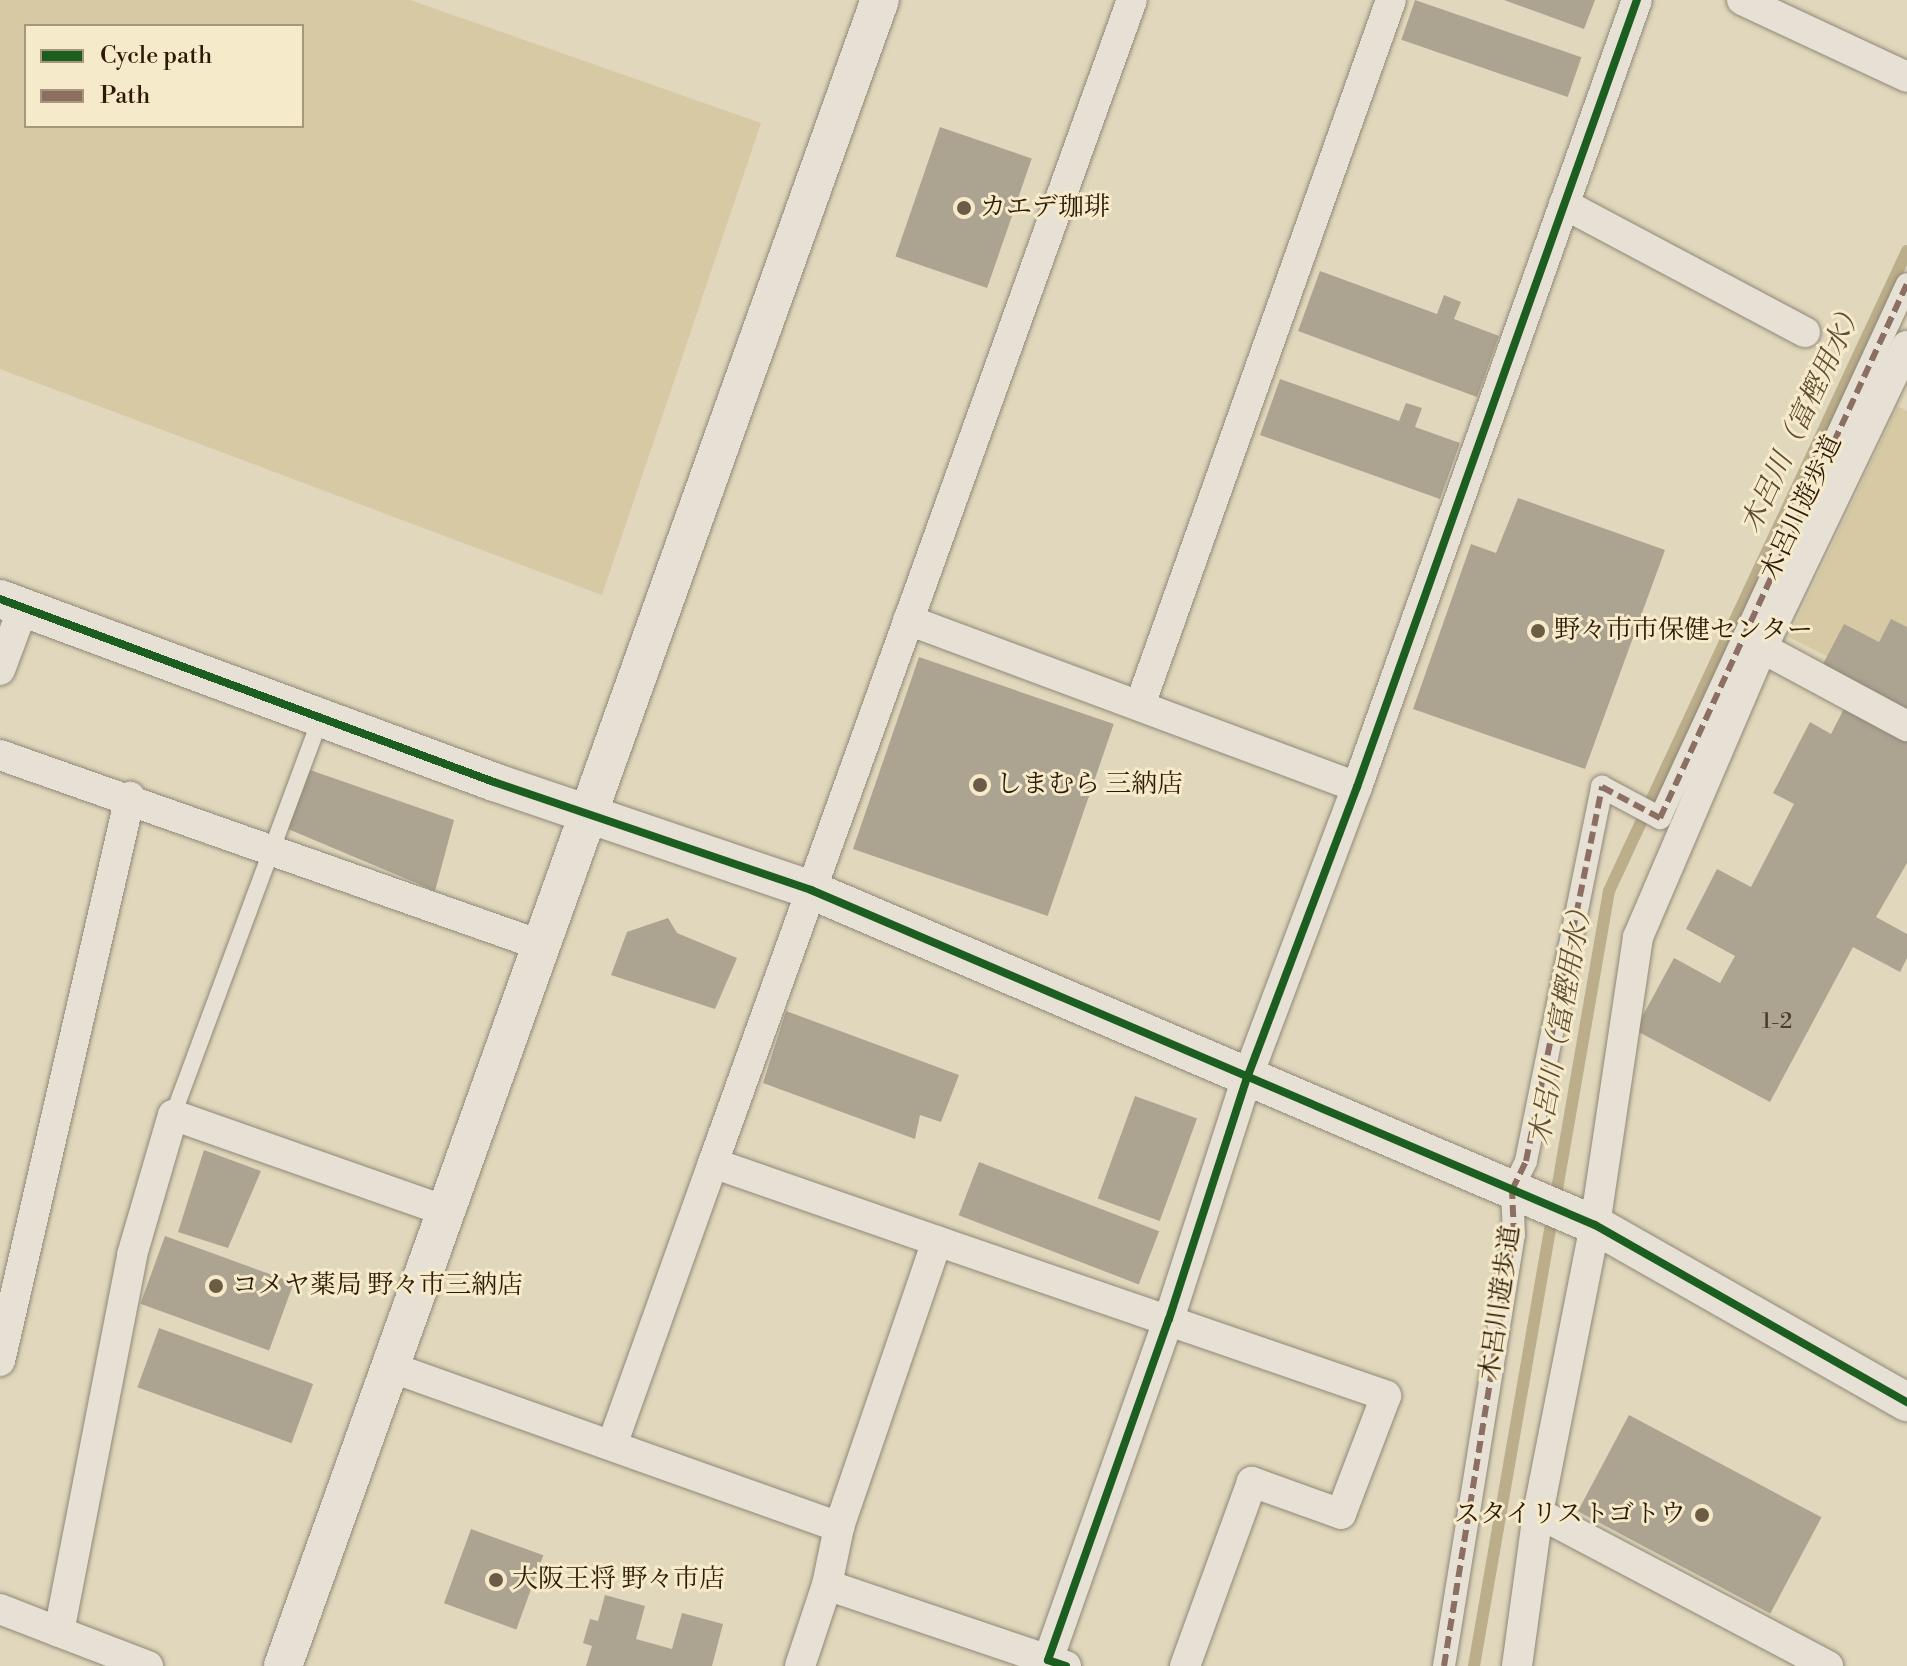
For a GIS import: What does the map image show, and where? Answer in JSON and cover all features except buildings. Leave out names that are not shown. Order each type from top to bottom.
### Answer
[{"type":"street","points":[[283,1666],[880,0]]},
{"type":"street","points":[[612,1445],[1132,0]]},
{"type":"street","points":[[1140,705],[1391,0]]},
{"type":"street","points":[[827,1585],[1057,1663],[1247,1078],[1357,787],[1637,0]]},
{"type":"street","points":[[1742,0],[1907,77]]},
{"type":"street","points":[[1564,204],[1805,332]]},
{"type":"street","name":"木呂川遊歩道","points":[[1444,1666],[1519,1192],[1602,787],[1660,818],[1907,284]]},
{"type":"street","points":[[1517,1666],[1578,1218],[1638,937],[1762,648],[1899,383],[1907,346]]},
{"type":"street","points":[[0,670],[12,604],[587,814],[811,890],[1578,1218],[1907,1402]]},
{"type":"street","points":[[908,620],[1357,787]]},
{"type":"street","points":[[1762,648],[1907,726]]},
{"type":"street","points":[[0,755],[130,797],[543,946]]},
{"type":"street","points":[[0,1361],[130,797]]},
{"type":"street","points":[[59,1632],[132,1255],[173,1115],[448,1212]]},
{"type":"street","points":[[713,1163],[1386,1396],[1341,1514],[1252,1482],[1185,1666]]},
{"type":"street","points":[[800,1666],[827,1585],[839,1527],[937,1241]]},
{"type":"street","points":[[390,1367],[839,1527]]},
{"type":"street","points":[[1538,1513],[1828,1666]]},
{"type":"street","points":[[0,1609],[148,1666]]},
{"type":"lane","points":[[173,1115],[270,847],[321,718]]},
{"type":"shaded area","points":[[0,0],[410,0],[761,123],[602,595],[0,369]]},
{"type":"shaded area","points":[[1898,406],[1907,411],[1907,697],[1789,637]]},
{"type":"waterway","name":"木呂川（富樫用水）","points":[[1474,1666],[1609,891],[1907,251]]},
{"type":"marked path","points":[[1444,1666],[1514,1235],[1512,1190],[1526,1161],[1602,787],[1660,818],[1907,284]]},
{"type":"cycle path","points":[[1066,1666],[1048,1660],[1169,1319],[1247,1078],[1357,787],[1637,0]]},
{"type":"cycle path","points":[[0,599],[494,782],[811,890],[1595,1225],[1907,1402]]},
{"type":"place","name":"カエデ珈琲","points":[[964,208]]},
{"type":"place","name":"野々市市保健センター","points":[[1538,631]]},
{"type":"place","name":"しまむら 三納店","points":[[980,785]]},
{"type":"place","name":"コメヤ薬局 野々市三納店","points":[[216,1286]]},
{"type":"place","name":"スタイリストゴトウ","points":[[1702,1515]]},
{"type":"place","name":"大阪王将 野々市店","points":[[496,1580]]}]
